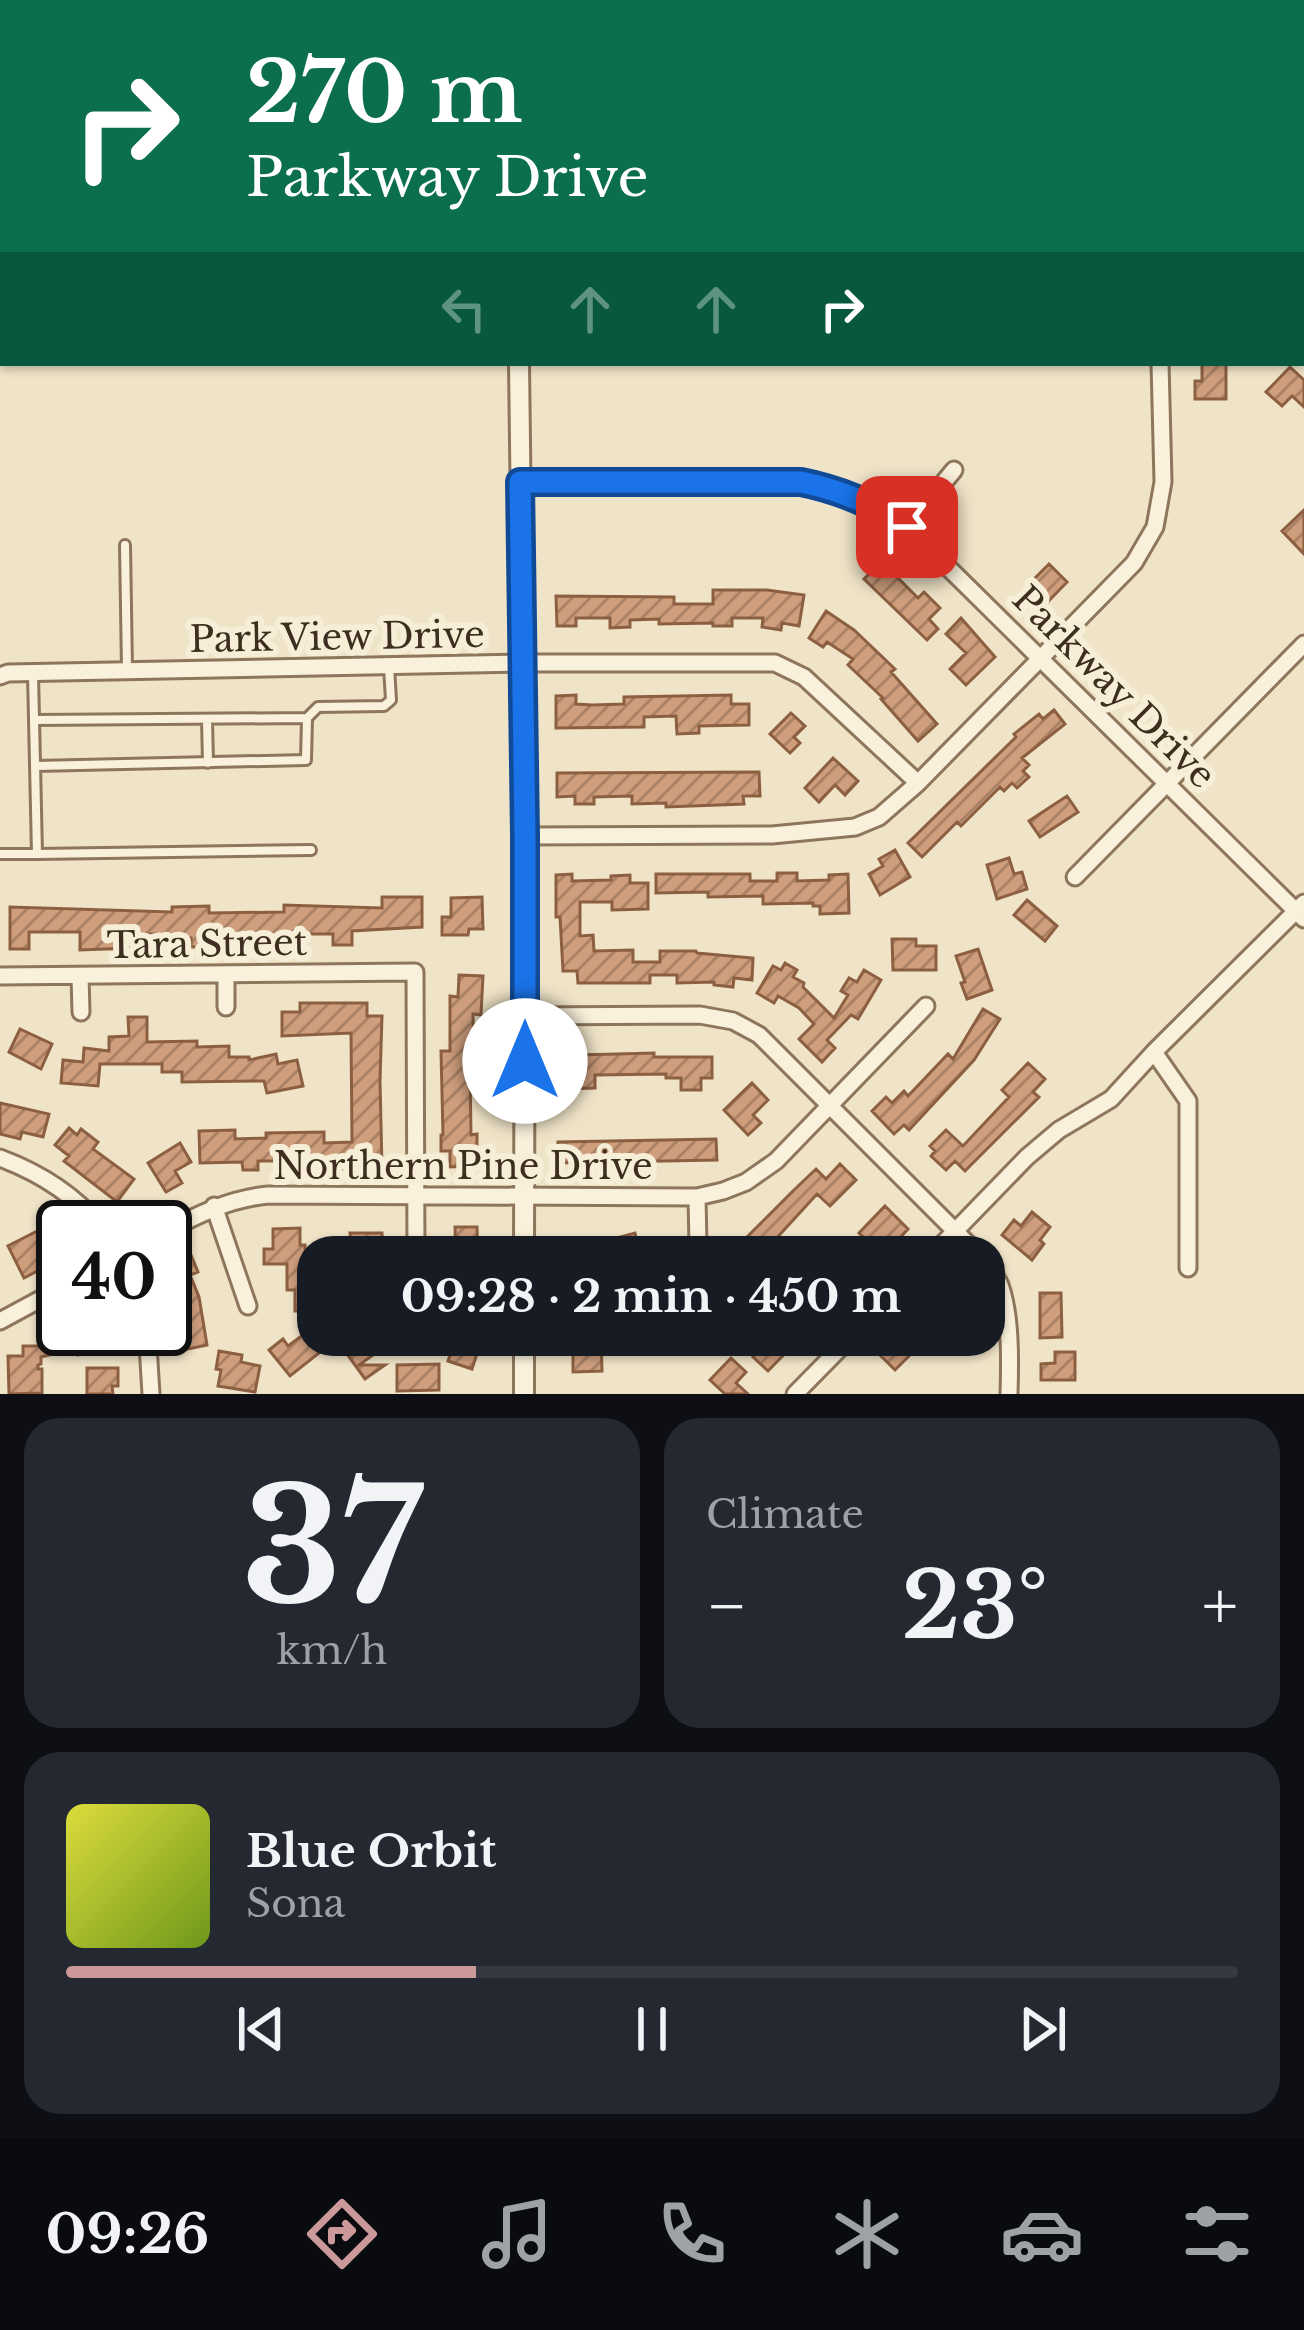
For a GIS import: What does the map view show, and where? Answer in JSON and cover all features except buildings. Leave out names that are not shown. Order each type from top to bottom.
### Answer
[{"type":"street","points":[[518,366],[525,836],[524,1236]]},
{"type":"street","points":[[525,836],[772,835],[855,827],[879,817],[1134,563],[1156,526],[1163,482],[1160,366]]},
{"type":"street","points":[[907,527],[954,470]]},
{"type":"street","name":"Parkway Drive","points":[[520,482],[801,482],[836,489],[882,510],[907,527],[1301,911]]},
{"type":"street","points":[[1075,878],[1304,644]]},
{"type":"street","name":"Park View Drive","points":[[0,676],[522,663],[775,663],[804,677],[918,783]]},
{"type":"street","points":[[951,1236],[1027,1157],[1059,1130],[1111,1099],[1301,911]]},
{"type":"street","name":"Tara Street","points":[[0,976],[415,972],[416,1196]]},
{"type":"street","points":[[226,975],[226,1007]]},
{"type":"street","points":[[80,976],[81,1012]]},
{"type":"street","name":"Northern Pine Drive","points":[[192,1218],[214,1206],[268,1195],[697,1197],[723,1191],[776,1161],[926,1006]]},
{"type":"street","points":[[525,1016],[700,1015],[733,1021],[759,1035],[959,1236]]},
{"type":"street","points":[[1154,1052],[1188,1101],[1188,1268]]},
{"type":"street","points":[[0,1158],[54,1183],[75,1200]]},
{"type":"street","points":[[416,1196],[416,1236]]},
{"type":"street","name":"Northern Pine Drive","points":[[697,1197],[698,1236]]},
{"type":"street","points":[[214,1206],[248,1306]]},
{"type":"street","points":[[0,1322],[36,1302]]},
{"type":"street","points":[[1005,1314],[1009,1394]]},
{"type":"street","points":[[149,1356],[151,1394]]},
{"type":"street","points":[[524,1356],[524,1394]]},
{"type":"street","points":[[795,1394],[833,1356]]},
{"type":"lane","points":[[125,545],[127,671]]},
{"type":"lane","points":[[35,766],[306,760],[307,718],[314,708],[384,706],[389,703],[389,666]]},
{"type":"lane","points":[[33,673],[37,854]]},
{"type":"lane","points":[[34,720],[307,718]]},
{"type":"lane","points":[[207,719],[208,763]]},
{"type":"lane","points":[[0,854],[311,850]]},
{"type":"route","points":[[525,1061],[520,482],[801,482],[836,489],[907,527]]}]
